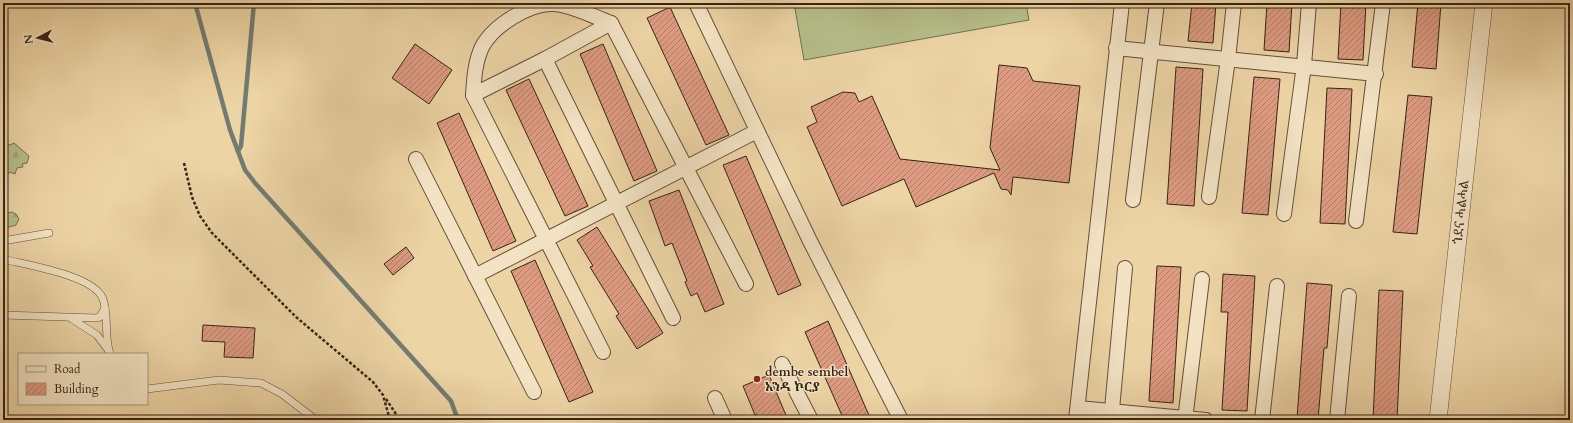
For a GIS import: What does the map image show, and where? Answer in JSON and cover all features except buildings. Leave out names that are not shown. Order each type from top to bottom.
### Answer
[{"type":"street","points":[[696,3],[833,288],[901,420]]},
{"type":"street","points":[[1122,3],[1077,414],[1206,420]]},
{"type":"street","points":[[1133,200],[1157,3]]},
{"type":"street","points":[[1209,197],[1228,59],[1234,3]]},
{"type":"street","points":[[1284,214],[1304,66],[1309,3]]},
{"type":"street","points":[[1356,221],[1376,74],[1383,3]]},
{"type":"street","name":"ጎደና ሓልሓል","points":[[1438,420],[1484,3]]},
{"type":"street","points":[[603,352],[472,95],[476,69],[483,46],[497,29],[510,18],[535,6],[553,4],[610,23],[746,284]]},
{"type":"street","points":[[472,95],[545,59],[610,23]]},
{"type":"street","points":[[1116,48],[1376,74]]},
{"type":"street","points":[[545,59],[673,318]]},
{"type":"street","points":[[476,276],[686,167],[757,132]]},
{"type":"street","points":[[416,159],[534,392]]},
{"type":"street","points":[[1111,416],[1125,268]]},
{"type":"street","points":[[1185,419],[1202,278]]},
{"type":"street","points":[[1262,420],[1277,286]]},
{"type":"street","points":[[1337,420],[1350,296]]},
{"type":"street","points":[[782,364],[811,420]]},
{"type":"street","points":[[715,398],[726,420]]},
{"type":"lane","points":[[3,241],[49,233]]},
{"type":"lane","points":[[3,259],[74,277],[94,288],[102,298],[105,308],[109,352]]},
{"type":"lane","points":[[3,315],[70,318],[100,317],[105,308]]},
{"type":"lane","points":[[70,318],[86,327],[96,335],[109,352]]},
{"type":"lane","points":[[148,389],[219,380],[261,383],[282,394],[316,420]]},
{"type":"path","points":[[184,163],[192,197],[200,216],[212,233],[267,290],[296,317],[373,382],[400,420]]},
{"type":"path","points":[[383,395],[390,420]]},
{"type":"green space","points":[[794,3],[1026,3],[1029,20],[804,60]]},
{"type":"green space","points":[[4,143],[10,145],[14,143],[29,156],[27,163],[22,164],[23,167],[17,168],[15,174],[10,172],[3,180]]},
{"type":"green space","points":[[12,212],[16,214],[19,219],[16,225],[3,229],[3,214]]},
{"type":"waterway","points":[[195,3],[230,130],[245,170],[451,401],[458,420]]},
{"type":"waterway","points":[[238,151],[241,146],[254,3]]},
{"type":"place","name":"dembe sembel አንዳ ኮርያ","points":[[757,379]]}]
